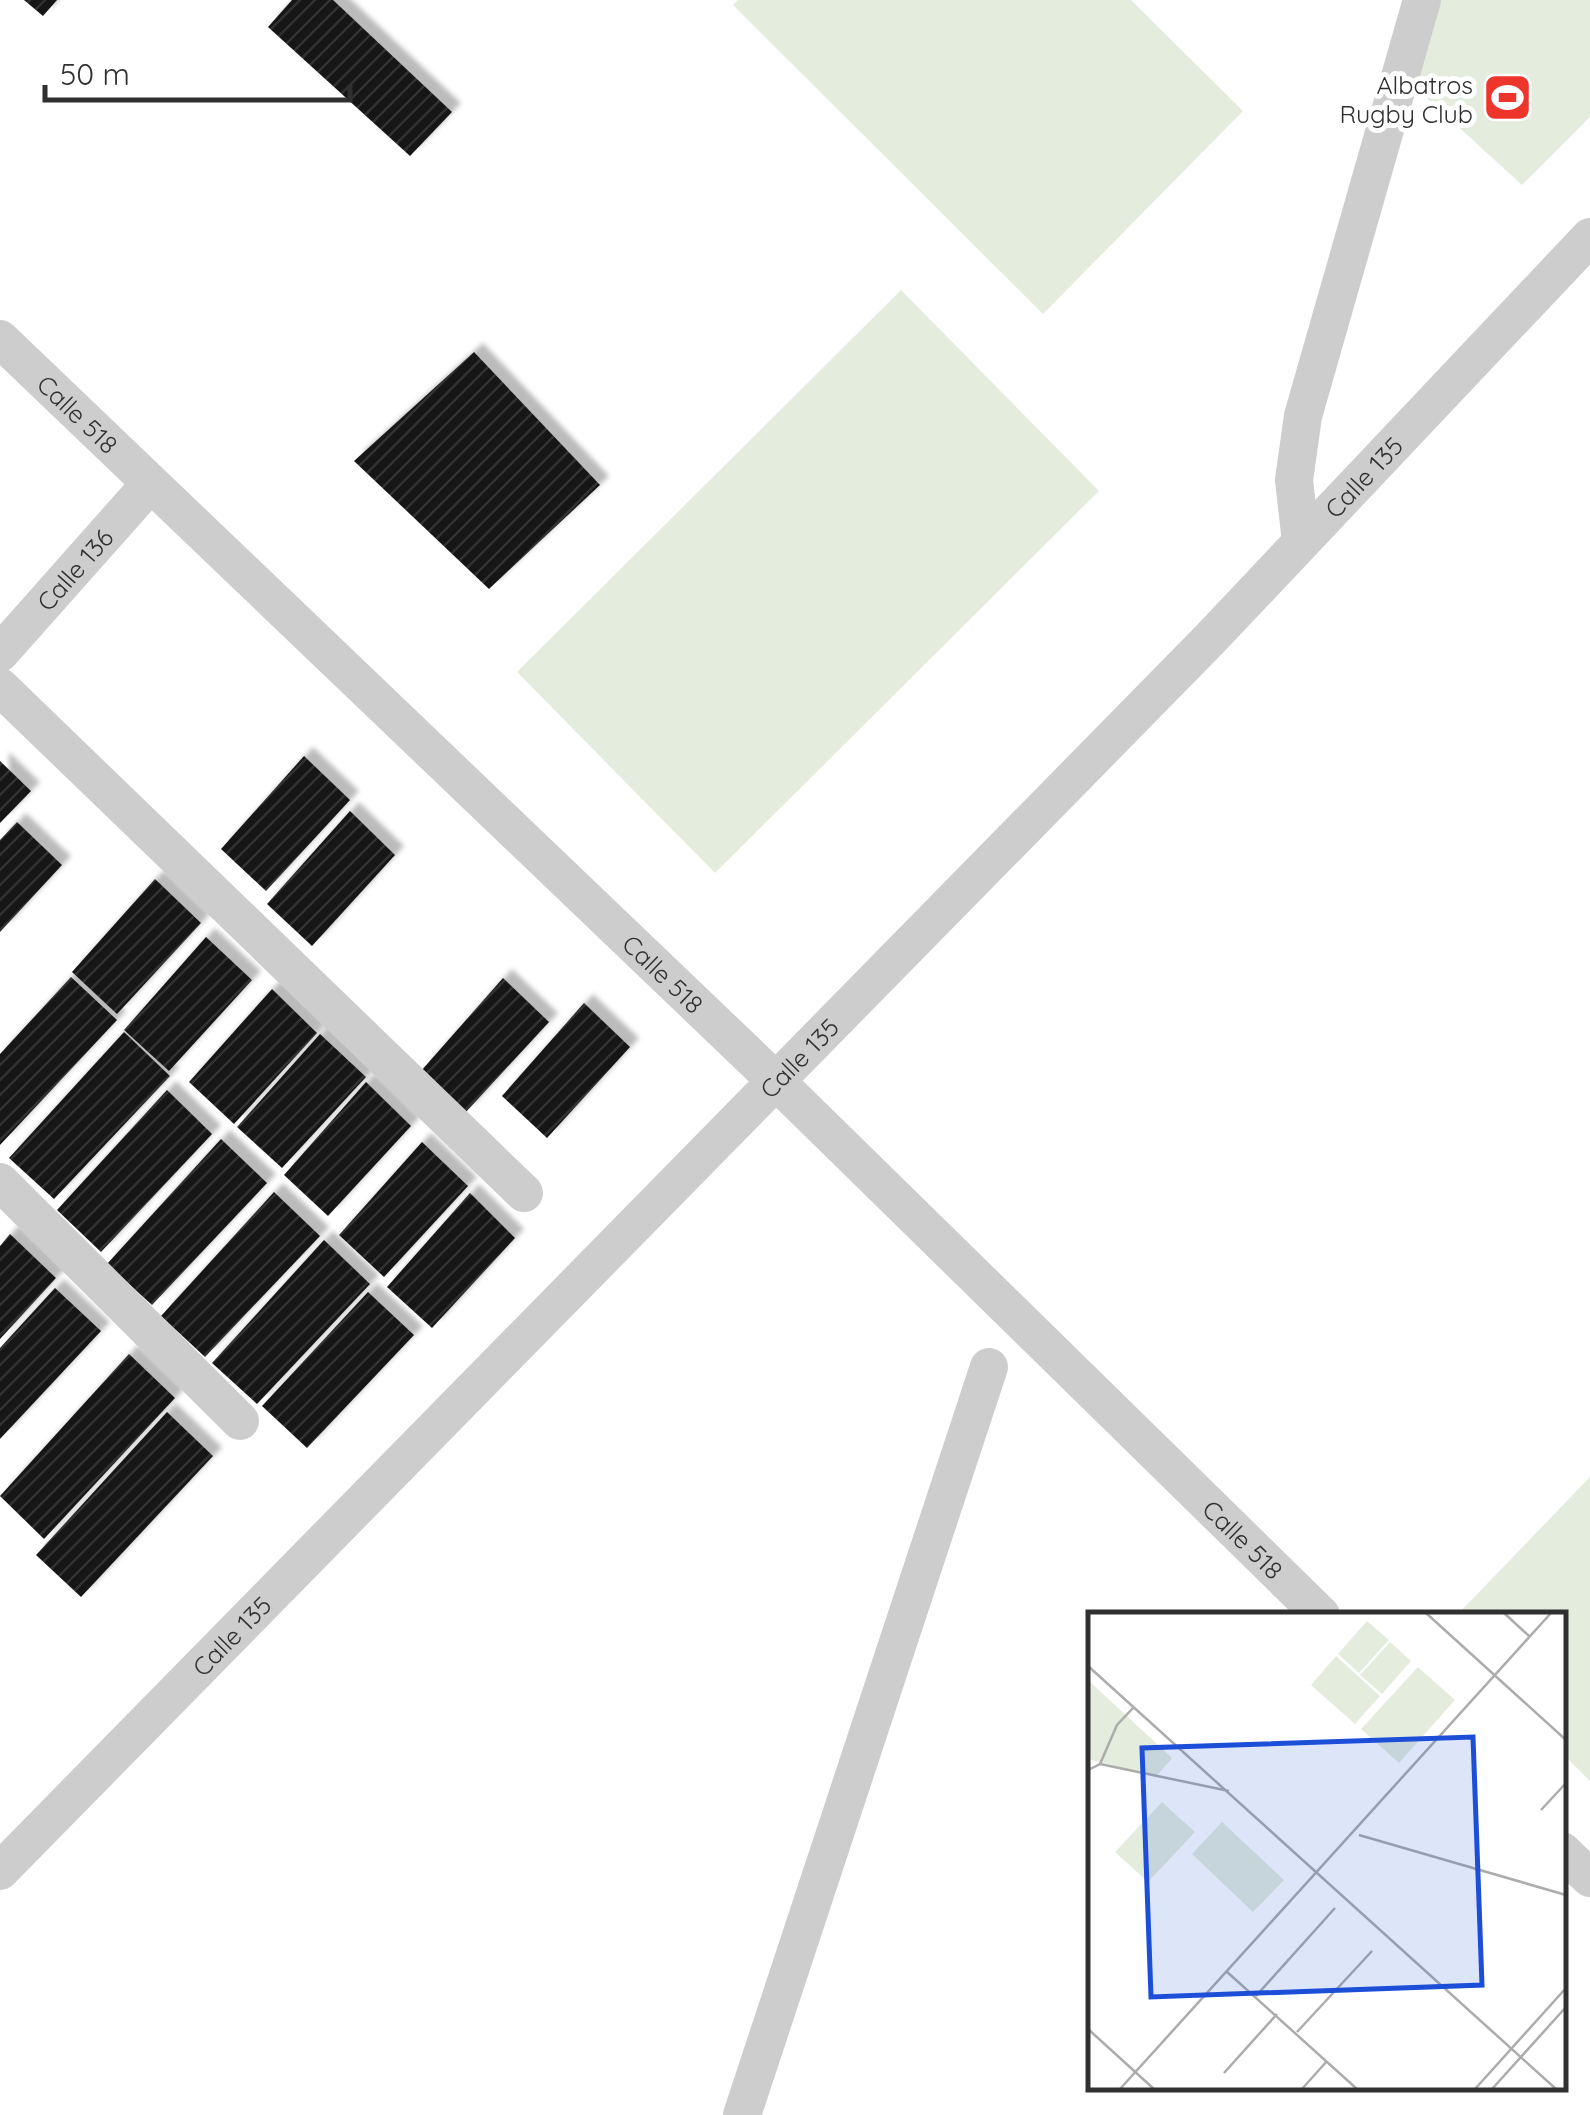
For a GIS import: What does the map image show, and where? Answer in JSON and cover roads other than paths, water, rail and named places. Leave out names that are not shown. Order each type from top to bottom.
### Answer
[{"type":"street","points":[[1301,542],[1294,480],[1302,416],[1422,0]]},
{"type":"street","name":"Calle 135","points":[[0,1871],[778,1082],[1301,542],[1590,236]]},
{"type":"street","name":"Calle 518","points":[[0,340],[778,1082],[1318,1612]]},
{"type":"street","name":"Calle 136","points":[[0,653],[150,484]]},
{"type":"street","points":[[0,687],[524,1193]]},
{"type":"street","points":[[0,1182],[240,1420]]},
{"type":"street","points":[[742,2115],[989,1367]]},
{"type":"street","points":[[1565,1855],[1590,1878]]},
{"type":"place","name":"Albatros Rugby Club","points":[[1508,98]]}]
